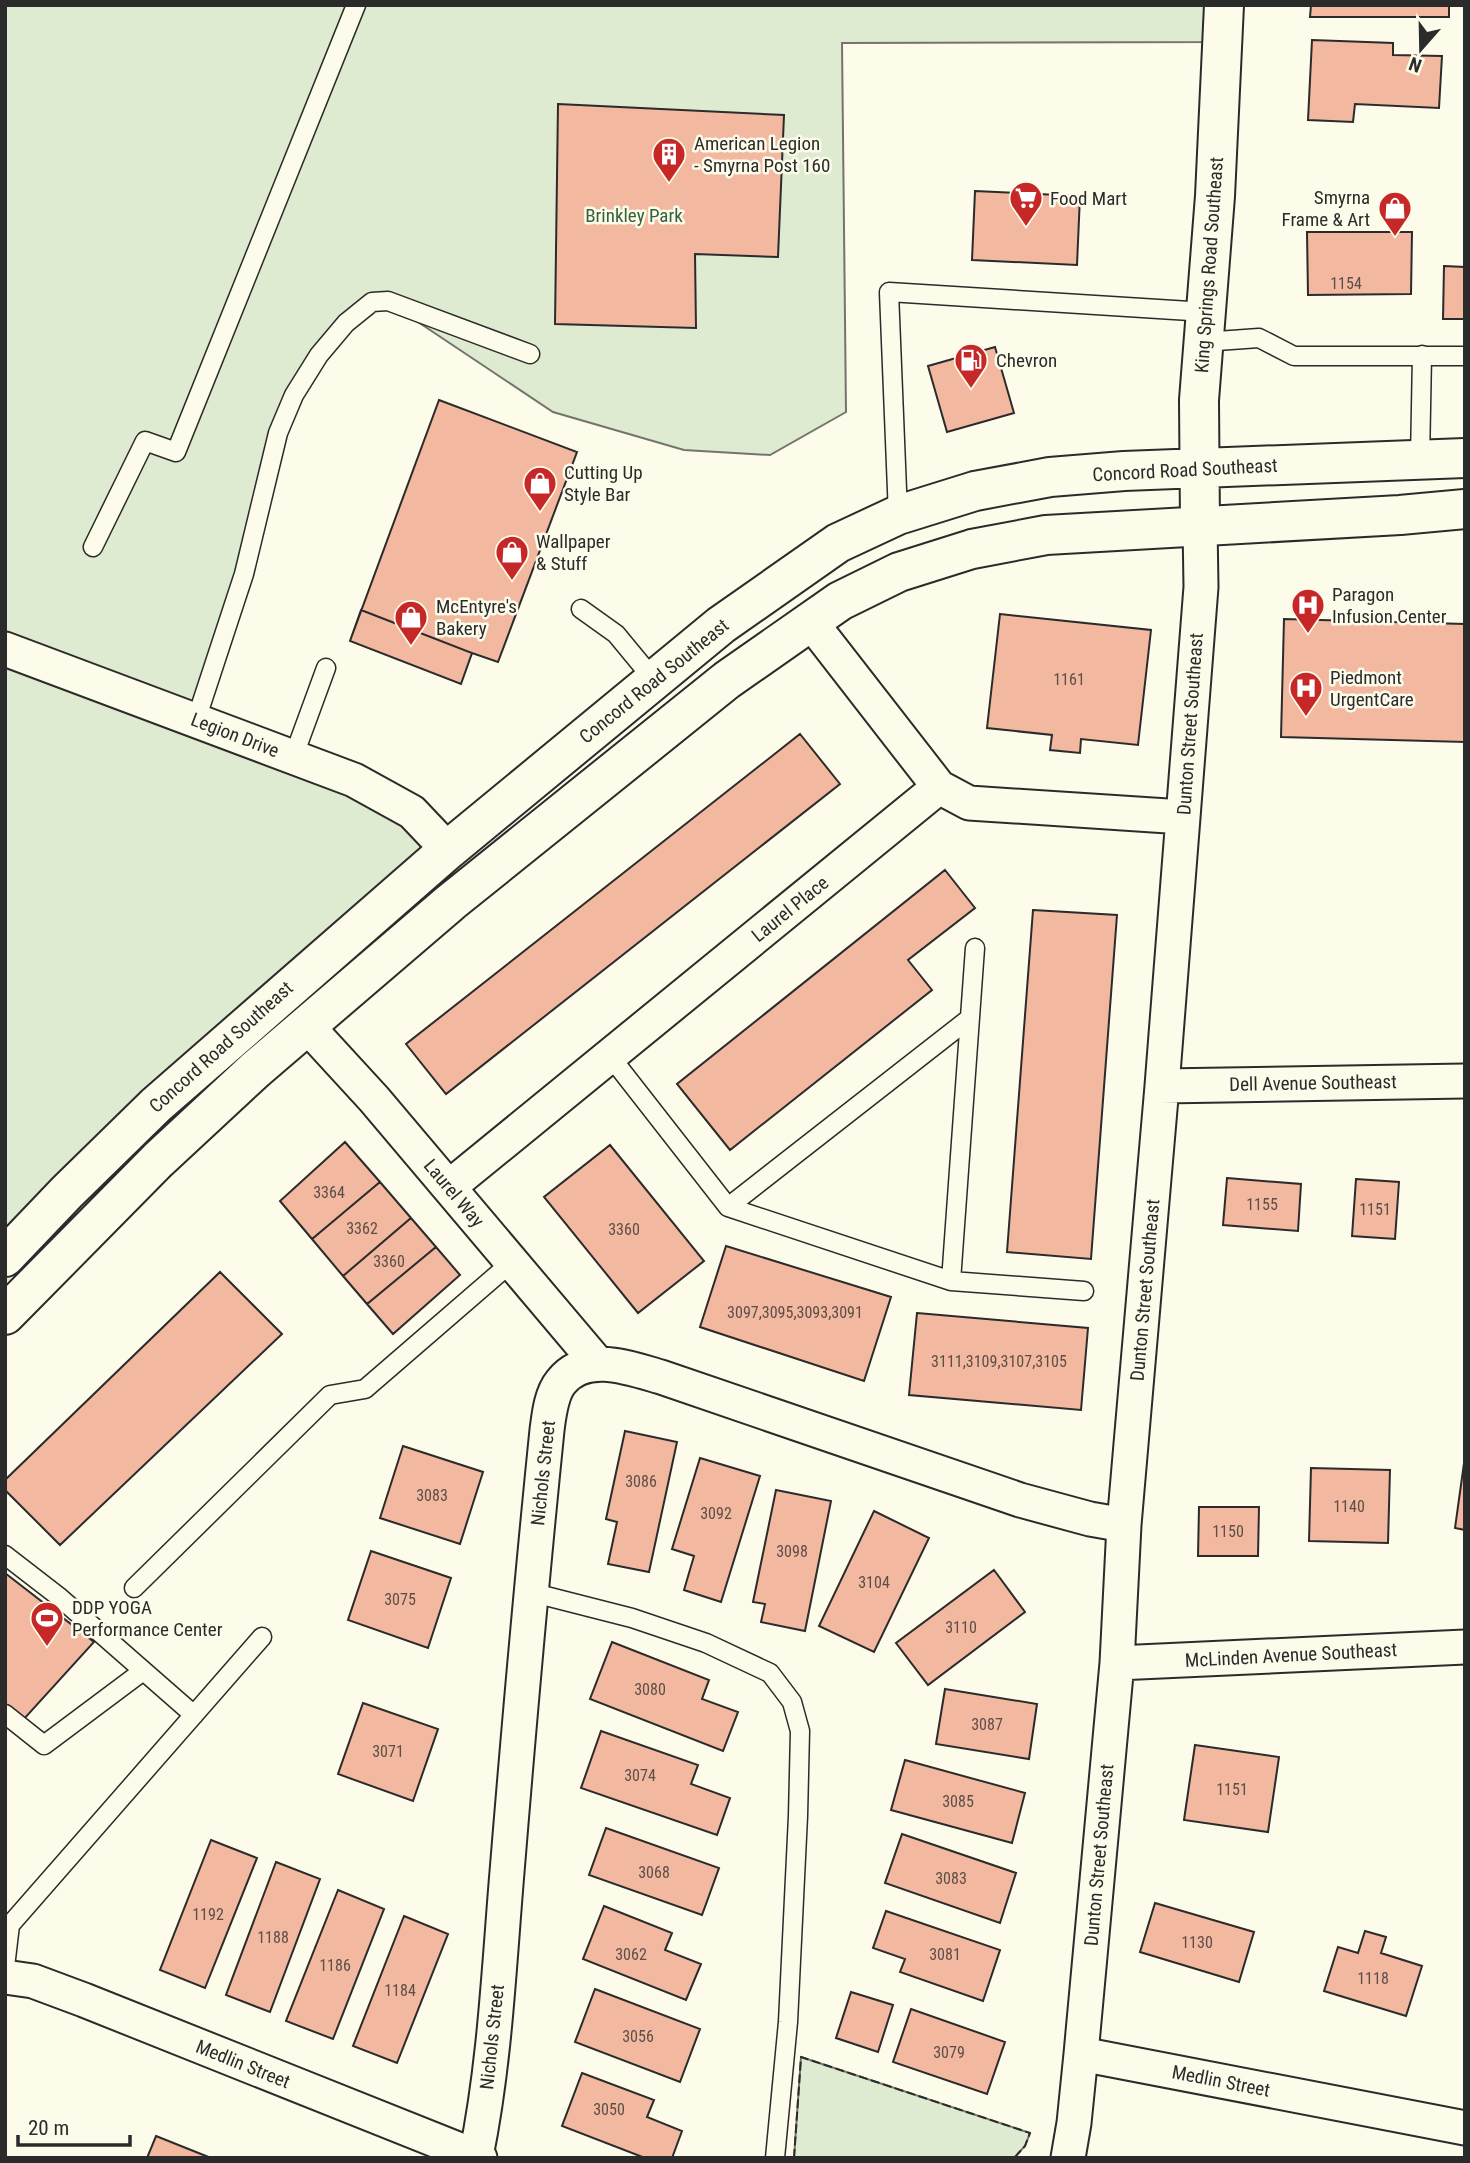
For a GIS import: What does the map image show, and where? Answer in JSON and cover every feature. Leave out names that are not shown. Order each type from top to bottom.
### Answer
[{"type":"main road","name":"King Springs Road Southeast","points":[[1200,525],[1199,400],[1215,197],[1224,5]]},
{"type":"main road","name":"Concord Road Southeast","points":[[5,1257],[156,1105],[448,850],[721,625],[838,543],[898,515],[975,491],[1050,477],[1124,471],[1465,458]]},
{"type":"main road","name":"Concord Road Southeast","points":[[5,1315],[158,1160],[255,1070],[451,902],[727,680],[840,601],[899,572],[972,548],[1046,535],[1465,509]]},
{"type":"street","name":"Dunton Street Southeast","points":[[1081,2054],[1116,1664],[1124,1525],[1201,587],[1200,525]]},
{"type":"street","points":[[810,621],[939,787],[968,803],[1183,817]]},
{"type":"street","name":"Legion Drive","points":[[5,649],[354,780],[412,812],[448,850]]},
{"type":"street","name":"Laurel Place","points":[[449,1187],[939,787]]},
{"type":"street","name":"Laurel Way","points":[[307,1026],[374,1098],[598,1364]]},
{"type":"street","name":"Dell Avenue Southeast","points":[[1162,1086],[1465,1081]]},
{"type":"street","points":[[598,1364],[619,1365],[661,1377],[1020,1500],[1090,1519],[1124,1525]]},
{"type":"street","name":"Nichols Street","points":[[478,2157],[495,2007],[530,1592],[551,1405],[560,1382],[575,1370],[598,1364]]},
{"type":"street","name":"McLinden Avenue Southeast","points":[[1116,1664],[1465,1647]]},
{"type":"street","name":"Medlin Street","points":[[5,1977],[33,1981],[478,2157]]},
{"type":"street","points":[[1068,2158],[1081,2054]]},
{"type":"street","name":"Medlin Street","points":[[1081,2054],[1465,2128]]},
{"type":"lane","points":[[93,547],[145,441],[176,452],[356,5]]},
{"type":"lane","points":[[898,515],[889,292],[1204,327],[1259,338],[1294,356],[1465,356]]},
{"type":"lane","points":[[195,720],[244,574],[278,433],[294,395],[319,355],[346,323],[372,302],[388,302],[530,354]]},
{"type":"lane","points":[[1420,460],[1422,355]]},
{"type":"lane","points":[[581,610],[616,634],[654,680]]},
{"type":"lane","points":[[293,758],[326,668]]},
{"type":"lane","points":[[951,1281],[975,948]]},
{"type":"lane","points":[[728,1207],[970,1018]]},
{"type":"lane","points":[[610,1056],[728,1207],[951,1281],[1084,1291]]},
{"type":"lane","points":[[134,1588],[330,1395],[365,1389],[512,1262]]},
{"type":"lane","points":[[5,1555],[58,1596],[194,1715]]},
{"type":"lane","points":[[530,1592],[632,1618],[706,1643],[769,1673],[792,1702],[800,1731],[798,1816],[788,2022],[775,2158]]},
{"type":"lane","points":[[5,1967],[10,1925],[262,1637]]},
{"type":"lane","points":[[5,1714],[44,1745],[143,1671]]},
{"type":"green space","name":"Brinkley Park","points":[[5,5],[1224,5],[1223,42],[842,43],[846,412],[770,455],[684,450],[553,412],[388,302],[372,302],[294,395],[196,719],[293,758],[460,862],[5,1305]]},
{"type":"green space","points":[[801,2057],[1030,2133],[1025,2146],[1014,2158],[794,2158]]},
{"type":"building","points":[[1311,5],[1449,5],[1449,17],[1310,17]]},
{"type":"building","points":[[1312,40],[1393,43],[1393,55],[1442,56],[1439,108],[1355,104],[1353,122],[1308,120]]},
{"type":"building","name":"American Legion - Smyrna Post 160","points":[[558,104],[784,115],[778,257],[695,254],[696,328],[555,324]]},
{"type":"building","name":"Food Mart","points":[[975,191],[1080,196],[1077,265],[972,260]]},
{"type":"building","points":[[1307,232],[1412,232],[1411,294],[1308,295]]},
{"type":"building","points":[[1444,266],[1465,267],[1465,319],[1443,319]]},
{"type":"building","name":"Chevron","points":[[995,347],[1014,413],[947,432],[928,366]]},
{"type":"building","points":[[439,400],[577,452],[498,662],[472,653],[461,684],[350,641]]},
{"type":"building","name":"McEntyre's Bakery","points":[[361,610],[472,653],[461,684],[350,641]]},
{"type":"building","points":[[1000,614],[1151,630],[1138,745],[1081,739],[1080,753],[1050,750],[1052,735],[987,728]]},
{"type":"building","points":[[1284,619],[1465,624],[1465,742],[1281,737]]},
{"type":"building","points":[[800,734],[840,784],[446,1094],[406,1044]]},
{"type":"building","points":[[945,870],[975,908],[908,960],[932,990],[730,1150],[677,1084]]},
{"type":"building","points":[[1033,910],[1117,915],[1091,1259],[1007,1252]]},
{"type":"building","points":[[345,1142],[380,1182],[312,1239],[280,1201]]},
{"type":"building","points":[[610,1145],[704,1261],[638,1313],[544,1197]]},
{"type":"building","points":[[1227,1178],[1301,1184],[1298,1231],[1223,1225]]},
{"type":"building","points":[[1356,1179],[1399,1182],[1395,1239],[1352,1236]]},
{"type":"building","points":[[380,1182],[411,1218],[343,1276],[312,1239]]},
{"type":"building","points":[[411,1218],[436,1247],[367,1304],[343,1276]]},
{"type":"building","points":[[726,1246],[891,1297],[864,1381],[700,1327]]},
{"type":"building","points":[[436,1247],[460,1275],[393,1334],[367,1304]]},
{"type":"building","points":[[220,1272],[282,1334],[60,1545],[5,1490],[5,1480]]},
{"type":"building","points":[[917,1313],[1088,1328],[1081,1410],[909,1395]]},
{"type":"building","points":[[625,1431],[677,1442],[649,1572],[608,1564],[617,1522],[606,1519]]},
{"type":"building","points":[[403,1446],[483,1472],[460,1544],[380,1518]]},
{"type":"building","points":[[1465,1456],[1465,1530],[1455,1528]]},
{"type":"building","points":[[700,1458],[760,1476],[721,1602],[684,1590],[694,1556],[672,1549]]},
{"type":"building","points":[[1311,1468],[1390,1470],[1388,1543],[1309,1541]]},
{"type":"building","points":[[776,1490],[831,1501],[805,1631],[761,1622],[765,1604],[753,1602]]},
{"type":"building","points":[[1199,1507],[1259,1507],[1258,1556],[1198,1556]]},
{"type":"building","points":[[874,1511],[929,1538],[874,1652],[819,1626]]},
{"type":"building","points":[[371,1551],[451,1578],[428,1648],[348,1620]]},
{"type":"building","points":[[994,1570],[1025,1612],[928,1685],[896,1643]]},
{"type":"building","name":"DDP YOGA Performance Center","points":[[5,1573],[94,1642],[24,1719],[5,1704]]},
{"type":"building","points":[[612,1642],[709,1680],[702,1699],[738,1712],[723,1751],[590,1699]]},
{"type":"building","points":[[945,1689],[1037,1704],[1029,1759],[936,1744]]},
{"type":"building","points":[[363,1703],[438,1729],[413,1801],[338,1774]]},
{"type":"building","points":[[601,1731],[698,1765],[691,1784],[730,1798],[717,1835],[581,1788]]},
{"type":"building","points":[[1195,1745],[1279,1757],[1268,1832],[1184,1820]]},
{"type":"building","points":[[905,1760],[1025,1793],[1012,1843],[891,1810]]},
{"type":"building","points":[[606,1828],[719,1868],[702,1915],[589,1875]]},
{"type":"building","points":[[902,1834],[1016,1873],[1000,1923],[885,1883]]},
{"type":"building","points":[[211,1840],[257,1858],[205,1988],[160,1970]]},
{"type":"building","points":[[276,1862],[320,1879],[270,2012],[226,1995]]},
{"type":"building","points":[[338,1890],[384,1909],[333,2039],[286,2021]]},
{"type":"building","points":[[1155,1903],[1254,1932],[1239,1982],[1140,1952]]},
{"type":"building","points":[[604,1906],[672,1933],[665,1950],[701,1964],[686,2000],[583,1959]]},
{"type":"building","points":[[886,1911],[1000,1950],[983,2001],[900,1972],[905,1959],[873,1948]]},
{"type":"building","points":[[404,1916],[448,1934],[397,2063],[353,2046]]},
{"type":"building","points":[[1365,1931],[1386,1937],[1381,1953],[1422,1966],[1406,2016],[1324,1991],[1338,1947],[1358,1953]]},
{"type":"building","points":[[595,1989],[700,2029],[680,2082],[575,2042]]},
{"type":"building","points":[[851,1992],[893,2005],[878,2052],[836,2038]]},
{"type":"building","points":[[911,2009],[1005,2042],[987,2094],[893,2062]]},
{"type":"building","points":[[582,2073],[654,2100],[647,2117],[682,2131],[672,2158],[645,2158],[562,2126]]},
{"type":"building","points":[[156,2136],[211,2158],[147,2158]]},
{"type":"fence","points":[[794,2158],[801,2057],[1030,2133],[1025,2146],[1014,2158]]},
{"type":"place","name":"American Legion - Smyrna Post 160","points":[[669,184]]},
{"type":"place","name":"Food Mart","points":[[1026,228]]},
{"type":"place","name":"Smyrna Frame & Art","points":[[1395,238]]},
{"type":"place","name":"Chevron","points":[[971,390]]},
{"type":"place","name":"Cutting Up Style Bar","points":[[540,513]]},
{"type":"place","name":"Wallpaper & Stuff","points":[[512,582]]},
{"type":"place","name":"Paragon Infusion Center","points":[[1308,635]]},
{"type":"place","name":"McEntyre's Bakery","points":[[411,647]]},
{"type":"place","name":"Piedmont UrgentCare","points":[[1306,718]]},
{"type":"place","name":"DDP YOGA Performance Center","points":[[47,1648]]}]
